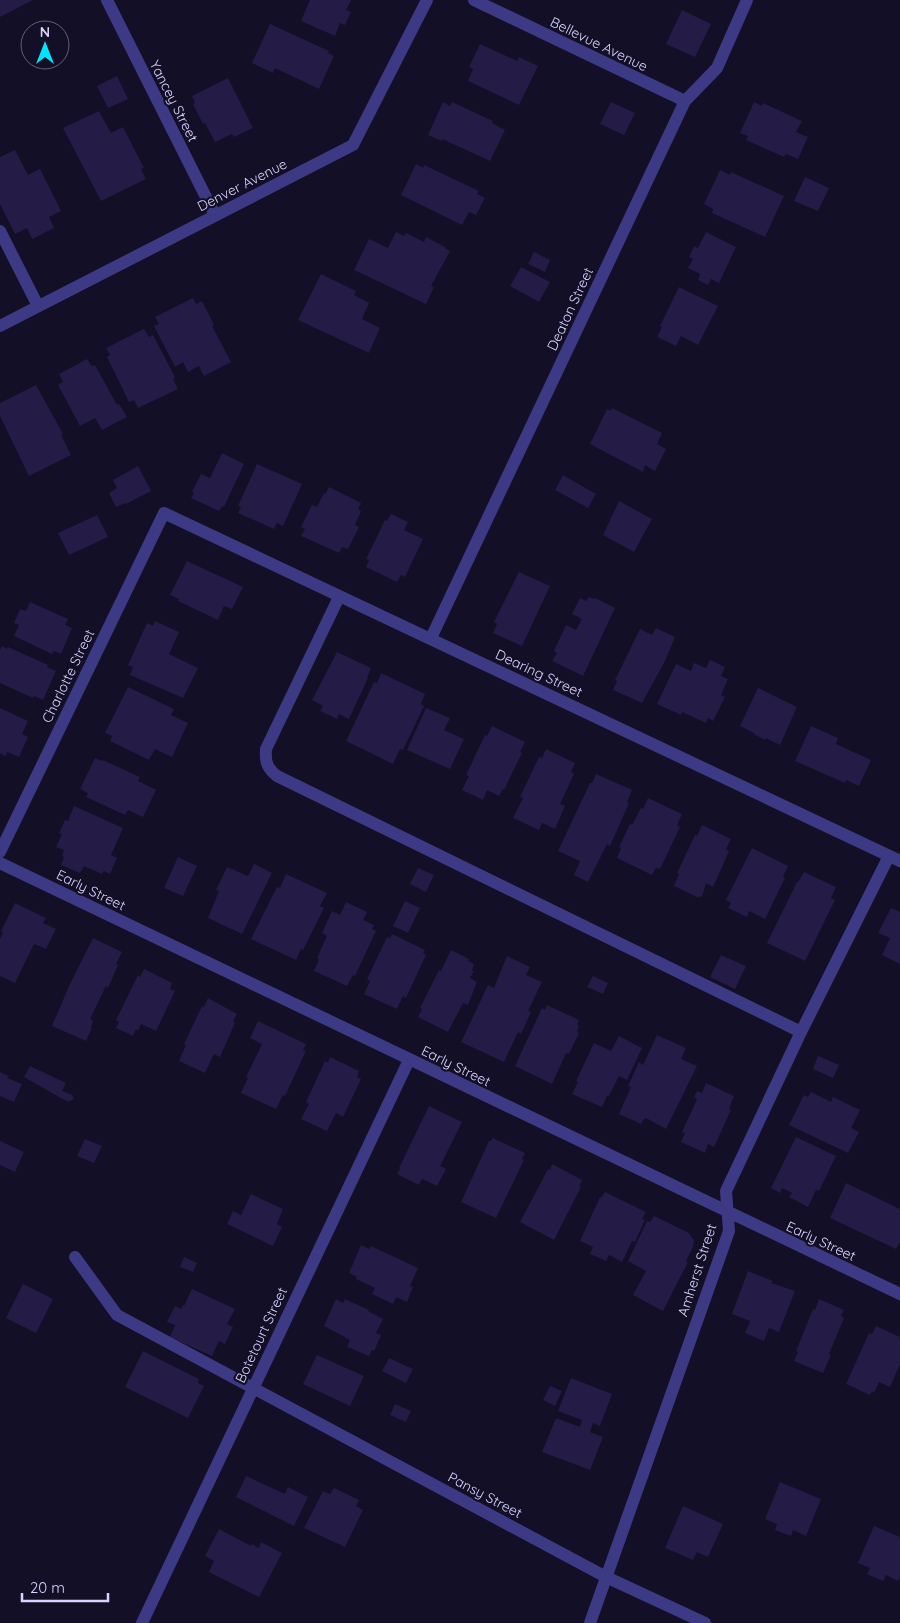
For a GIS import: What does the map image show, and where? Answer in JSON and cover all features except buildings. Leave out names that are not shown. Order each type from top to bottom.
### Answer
[{"type":"street","name":"Yancey Street","points":[[107,0],[215,215]]},
{"type":"street","name":"Denver Avenue","points":[[0,326],[353,144],[427,0]]},
{"type":"street","name":"Bellevue Avenue","points":[[474,0],[685,102]]},
{"type":"street","name":"Deaton Street","points":[[430,638],[685,102],[717,68],[747,0]]},
{"type":"street","points":[[0,231],[38,306]]},
{"type":"street","name":"Dearing Street","points":[[164,513],[895,858]]},
{"type":"street","name":"Charlotte Street","points":[[0,852],[164,513]]},
{"type":"street","points":[[339,597],[266,749],[265,760],[269,770],[801,1032]]},
{"type":"street","name":"Amherst Street","points":[[590,1623],[729,1230],[726,1191],[801,1032],[895,858]]},
{"type":"street","name":"Early Street","points":[[0,863],[900,1294]]},
{"type":"street","name":"Botetourt Street","points":[[142,1623],[409,1060]]},
{"type":"street","name":"Pansy Street","points":[[75,1257],[117,1315],[606,1577],[705,1623]]}]
